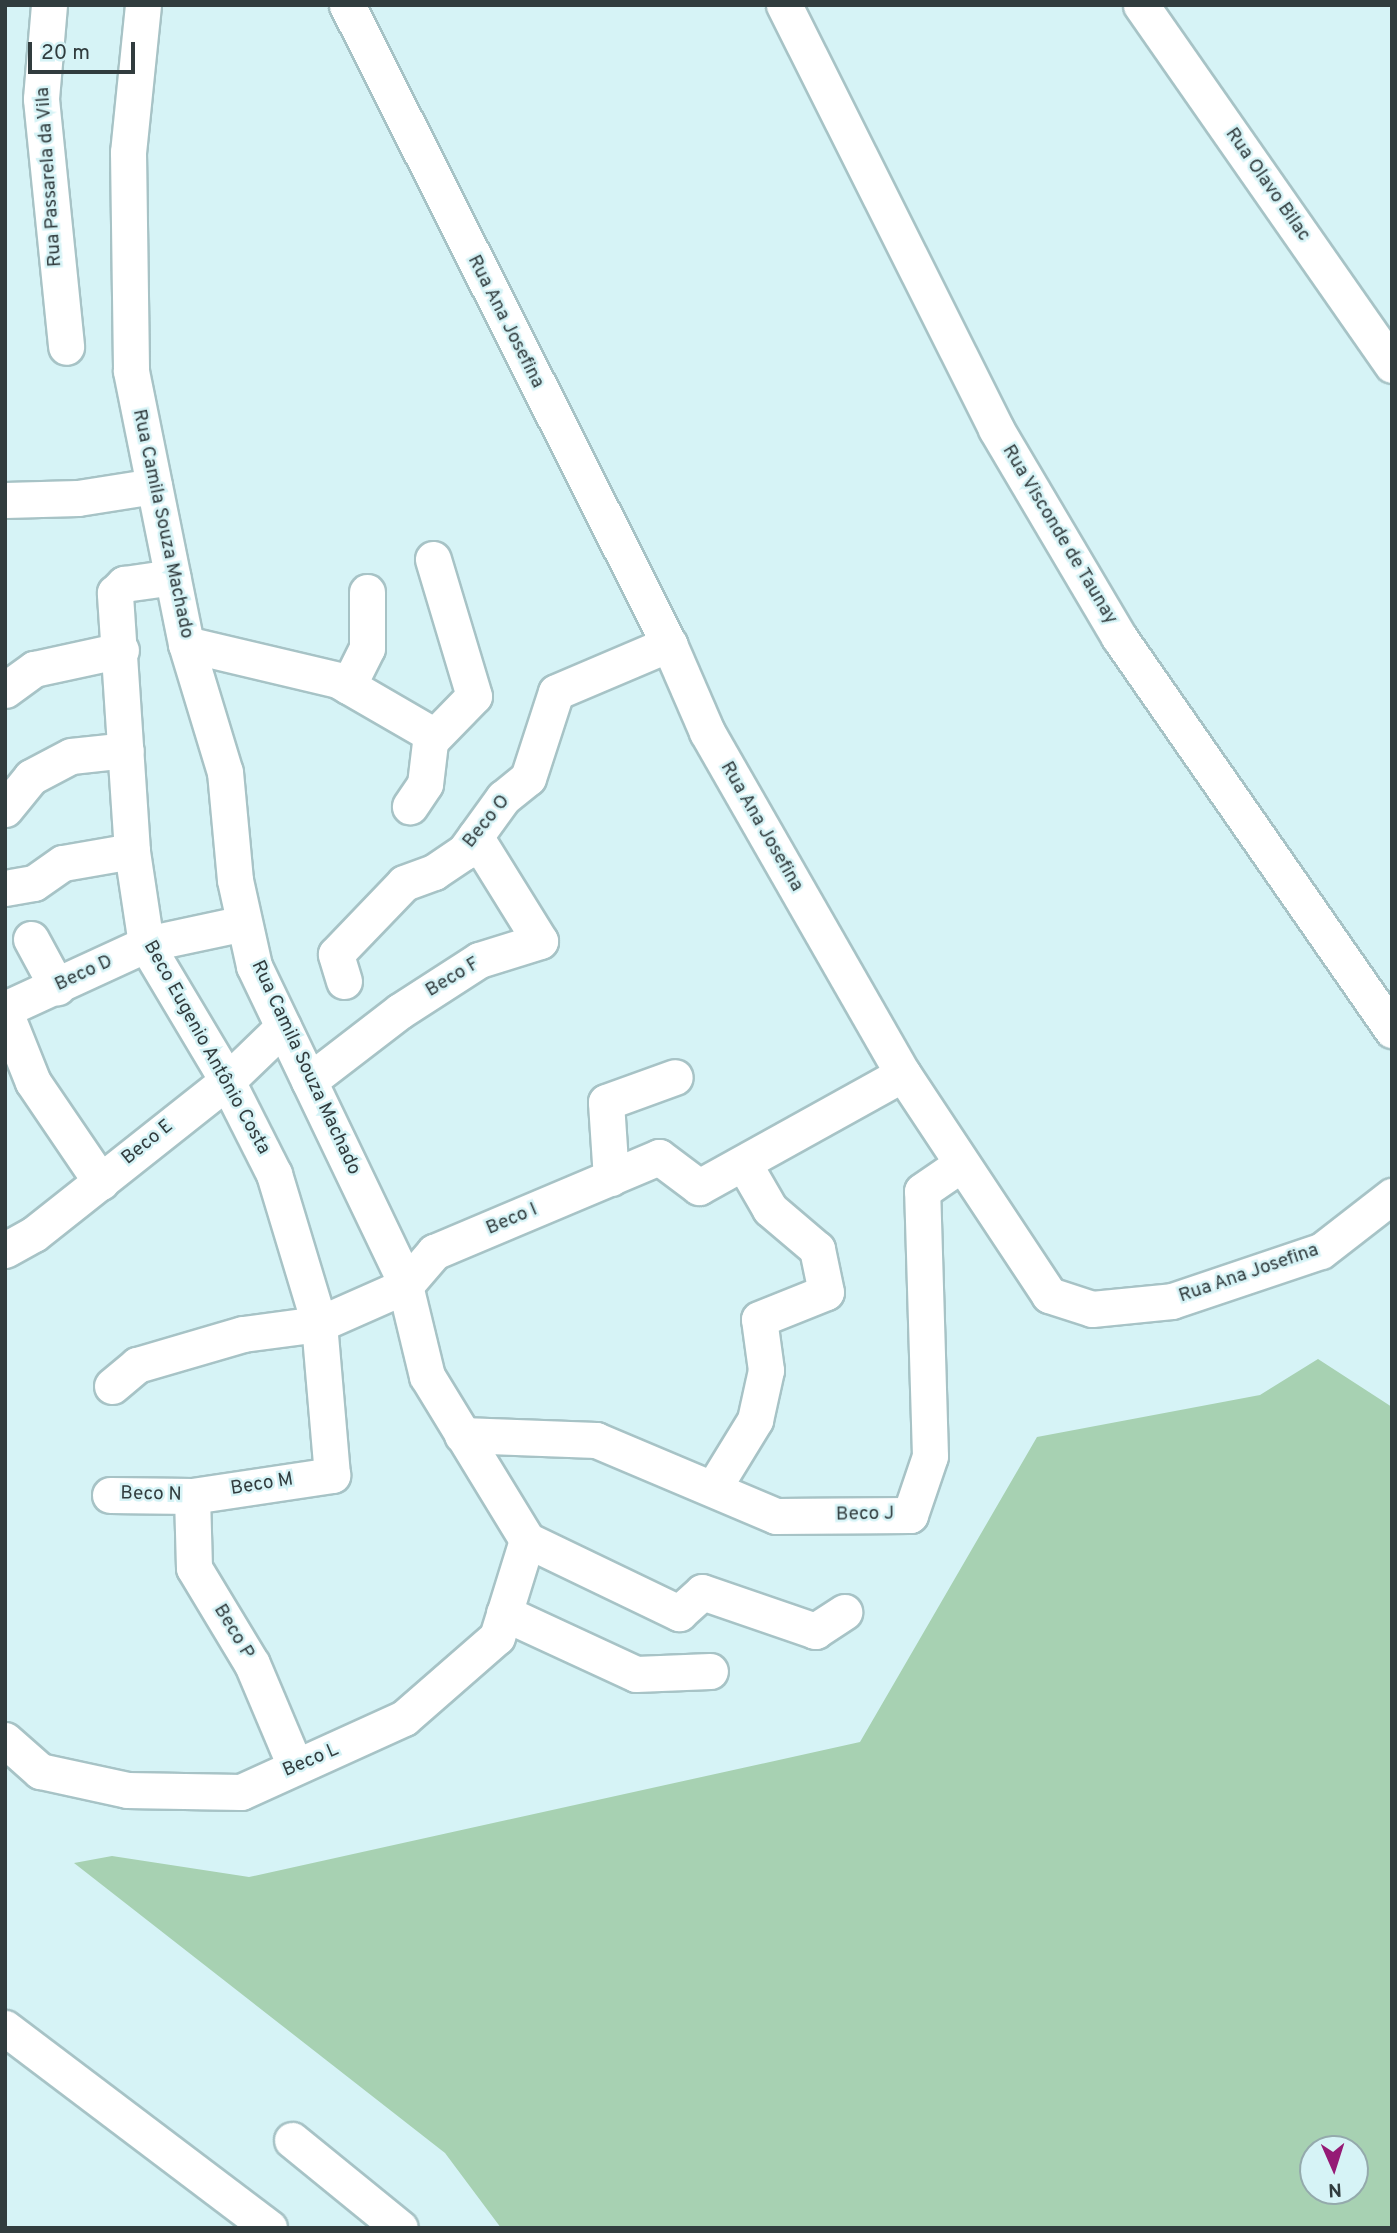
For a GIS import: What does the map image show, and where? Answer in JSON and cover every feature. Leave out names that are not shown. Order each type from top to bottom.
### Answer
[{"type":"street","name":"Rua Passarela da Vila","points":[[49,5],[41,99],[66,348]]},
{"type":"street","name":"Rua Camila Souza Machado","points":[[143,5],[128,152],[131,371],[186,644],[225,772],[235,880],[254,966],[405,1286],[427,1376],[527,1539]]},
{"type":"street","name":"Rua Ana Josefina","points":[[347,5],[669,644],[707,732],[903,1074],[960,1165],[1049,1295],[1092,1308],[1172,1301],[1321,1251],[1392,1196]]},
{"type":"street","name":"Rua Visconde de Taunay","points":[[783,5],[996,429],[1112,625],[1392,1030]]},
{"type":"street","name":"Rua Olavo Bilac","points":[[1141,5],[1392,365]]},
{"type":"street","points":[[5,500],[80,511],[154,486]]},
{"type":"street","points":[[432,740],[474,696],[433,559]]},
{"type":"street","name":"Beco Eugenio Antônio Costa","points":[[173,577],[124,584],[115,593],[121,650],[132,850],[146,944],[227,1081],[274,1174],[319,1324],[332,1475]]},
{"type":"street","points":[[348,685],[367,648],[367,592]]},
{"type":"street","points":[[186,644],[348,685],[431,734],[425,784],[410,806]]},
{"type":"street","name":"Beco O","points":[[344,981],[336,954],[404,883],[434,872],[464,852],[503,798],[528,778],[556,692],[669,644]]},
{"type":"street","points":[[5,691],[34,668],[121,650]]},
{"type":"street","points":[[5,809],[31,776],[72,756],[127,750]]},
{"type":"street","name":"Beco F","points":[[309,1081],[400,1011],[479,960],[540,941],[475,835]]},
{"type":"street","points":[[5,888],[42,879],[63,863],[132,850]]},
{"type":"street","name":"Beco D","points":[[5,1010],[146,944],[244,923]]},
{"type":"street","points":[[32,939],[57,987]]},
{"type":"street","points":[[5,1010],[33,1082],[101,1182]]},
{"type":"street","name":"Beco E","points":[[5,1250],[101,1182],[227,1081],[283,1027]]},
{"type":"street","name":"Beco I","points":[[112,1386],[137,1365],[150,1361],[243,1334],[319,1324],[405,1286],[434,1252],[659,1157],[699,1187],[903,1074]]},
{"type":"street","points":[[611,1178],[606,1102],[675,1077]]},
{"type":"street","points":[[714,1488],[755,1420],[766,1370],[759,1319],[826,1292],[817,1249],[770,1209],[744,1164]]},
{"type":"street","name":"Beco J","points":[[462,1435],[596,1440],[776,1516],[910,1515],[930,1457],[922,1191],[960,1165]]},
{"type":"street","name":"Beco M","points":[[192,1496],[332,1475]]},
{"type":"street","name":"Beco N","points":[[110,1495],[192,1496]]},
{"type":"street","name":"Beco P","points":[[192,1496],[194,1568],[252,1664],[295,1766]]},
{"type":"street","points":[[527,1539],[679,1613],[702,1592],[816,1631],[844,1612]]},
{"type":"street","name":"Beco L","points":[[5,1740],[40,1771],[127,1790],[241,1792],[404,1718],[497,1637],[527,1539]]},
{"type":"street","points":[[504,1613],[636,1674],[710,1671]]},
{"type":"street","points":[[5,2028],[269,2228]]},
{"type":"street","points":[[292,2140],[400,2228]]},
{"type":"green space","points":[[1318,1359],[1392,1407],[1392,2228],[501,2228],[445,2153],[74,1863],[112,1856],[249,1877],[860,1742],[1037,1437],[1260,1395]]}]
